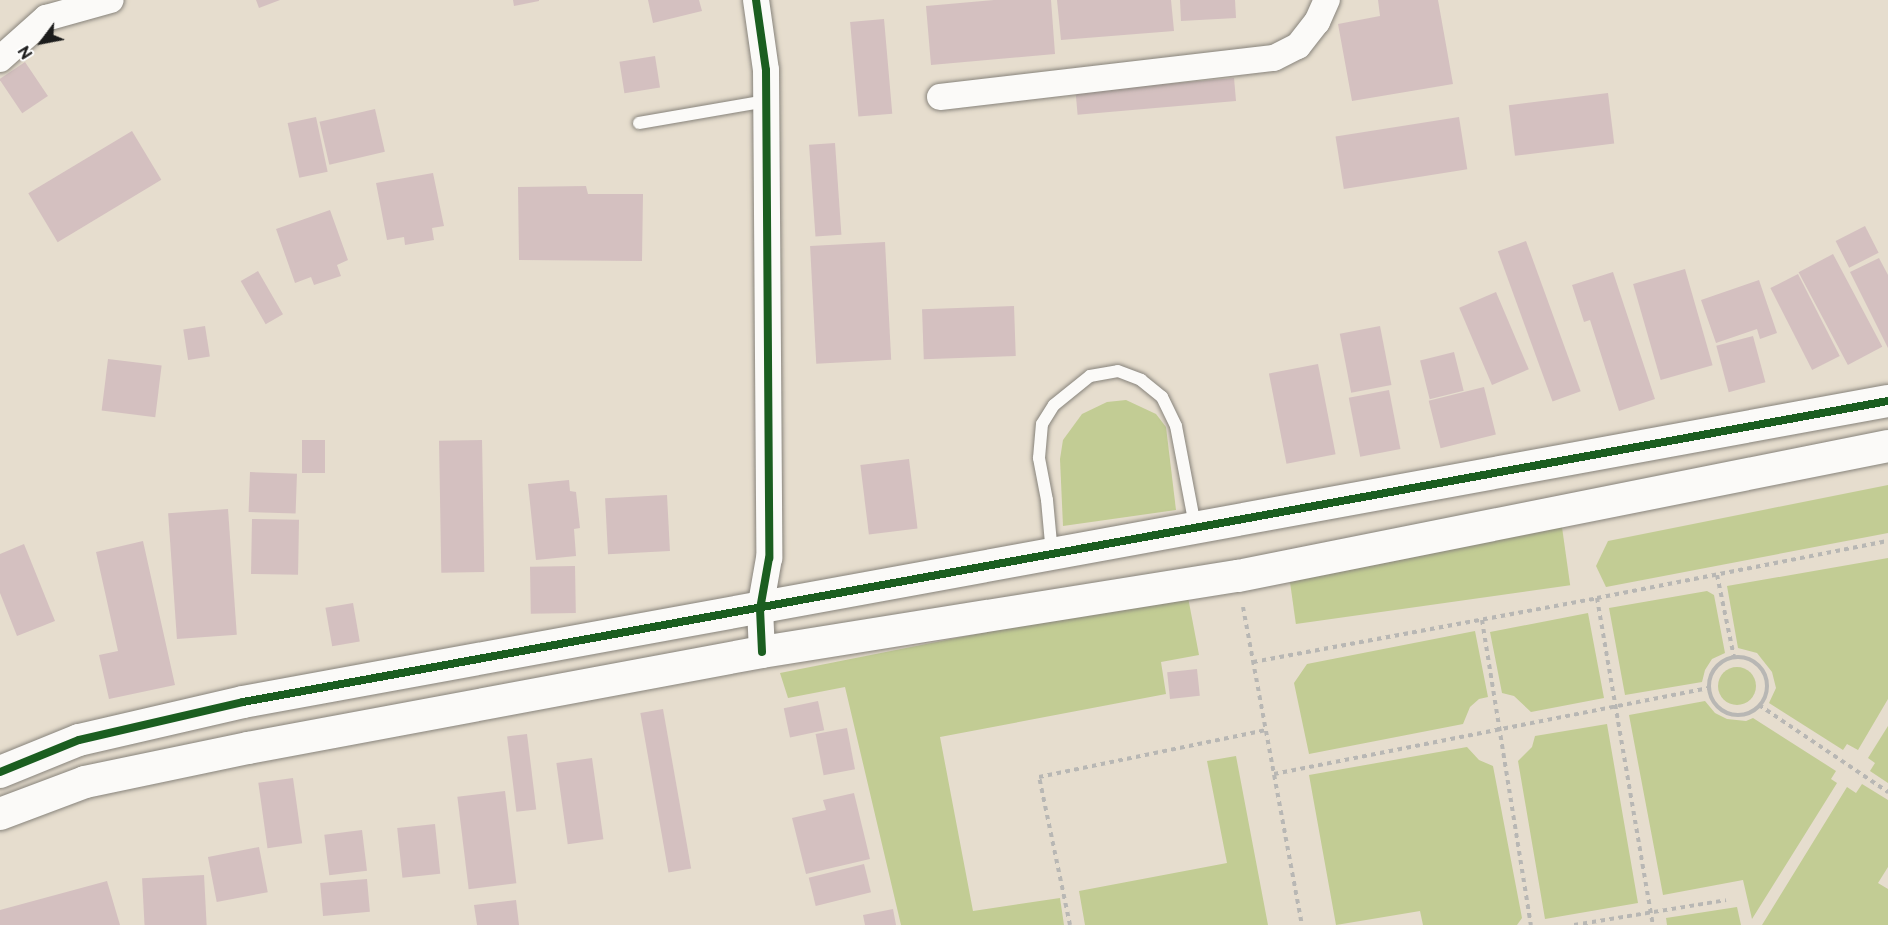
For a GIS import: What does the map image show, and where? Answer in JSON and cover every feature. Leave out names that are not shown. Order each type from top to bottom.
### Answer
[{"type":"street","points":[[0,59],[46,18],[111,0]]},
{"type":"street","points":[[756,0],[766,70],[770,558],[760,609],[762,652]]},
{"type":"street","points":[[940,97],[1274,58],[1298,46],[1317,22],[1327,0]]},
{"type":"street","points":[[0,772],[79,740],[243,702],[1888,401]]},
{"type":"street","points":[[0,814],[85,782],[248,748],[762,652],[1238,576],[1888,446]]},
{"type":"lane","points":[[639,123],[766,101]]},
{"type":"lane","points":[[1052,555],[1047,500],[1039,458],[1042,424],[1054,405],[1090,376],[1118,371],[1141,380],[1162,397],[1176,426],[1195,527]]},
{"type":"path","points":[[1254,662],[1888,542]]},
{"type":"path","points":[[1717,575],[1734,657]]},
{"type":"path","points":[[1238,576],[1302,925]]},
{"type":"path","points":[[1597,598],[1653,925]]},
{"type":"path","points":[[1482,620],[1532,925]]},
{"type":"path","points":[[1734,657],[1747,658],[1762,670],[1767,688],[1759,705],[1743,714],[1725,711],[1712,697],[1709,688],[1714,670],[1720,662],[1734,657]]},
{"type":"path","points":[[1274,774],[1709,688]]},
{"type":"path","points":[[1759,705],[1888,792]]},
{"type":"path","points":[[1070,925],[1040,777],[1266,730]]},
{"type":"path","points":[[1574,925],[1726,900]]},
{"type":"green space","points":[[1126,400],[1156,414],[1166,427],[1176,510],[1063,526],[1060,459],[1063,440],[1082,414],[1107,402]]},
{"type":"green space","points":[[1888,485],[1888,533],[1606,587],[1596,566],[1608,541]]},
{"type":"green space","points":[[1561,520],[1570,585],[1296,624],[1287,559]]},
{"type":"green space","points":[[1888,558],[1888,699],[1858,750],[1847,744],[1843,750],[1769,703],[1776,688],[1772,672],[1757,653],[1738,648],[1727,586]]},
{"type":"green space","points":[[1707,591],[1714,595],[1725,653],[1712,659],[1705,670],[1702,682],[1625,695],[1609,608]]},
{"type":"green space","points":[[1187,592],[1199,655],[1161,662],[1166,694],[940,737],[973,911],[1060,898],[1064,925],[901,925],[845,687],[788,698],[780,673]]},
{"type":"green space","points":[[1588,613],[1604,698],[1531,712],[1514,696],[1502,693],[1490,632]]},
{"type":"green space","points":[[1475,631],[1488,697],[1479,699],[1470,707],[1463,724],[1309,754],[1294,683],[1307,664]]},
{"type":"green space","points":[[1737,667],[1744,668],[1750,673],[1755,679],[1755,693],[1750,699],[1744,704],[1737,705],[1730,704],[1724,699],[1719,693],[1718,686],[1719,679],[1724,673],[1730,668]]},
{"type":"green space","points":[[1705,701],[1715,713],[1727,719],[1746,721],[1753,718],[1836,771],[1831,779],[1837,783],[1752,919],[1743,880],[1663,895],[1629,715]]},
{"type":"green space","points":[[1607,724],[1638,903],[1545,919],[1518,761],[1532,747],[1535,736]]},
{"type":"green space","points":[[1888,726],[1888,783],[1870,771],[1875,763],[1868,758]]},
{"type":"green space","points":[[1467,747],[1479,760],[1493,766],[1522,918],[1517,925],[1423,925],[1420,911],[1336,925],[1309,775]]},
{"type":"green space","points":[[1236,756],[1268,925],[1085,925],[1079,891],[1227,863],[1207,761]]},
{"type":"green space","points":[[1862,784],[1888,800],[1888,867],[1878,883],[1888,889],[1888,925],[1762,925],[1847,787],[1856,793]]},
{"type":"green space","points":[[1737,907],[1741,925],[1667,925],[1666,918]]},
{"type":"building","points":[[256,0],[280,0],[259,8]]},
{"type":"building","points":[[513,0],[539,0],[539,1],[514,6]]},
{"type":"building","points":[[648,0],[699,0],[702,11],[653,23]]},
{"type":"building","points":[[994,0],[1051,0],[1055,54],[931,65],[926,6]]},
{"type":"building","points":[[1057,0],[1171,0],[1174,31],[1061,40]]},
{"type":"building","points":[[1180,0],[1235,0],[1236,18],[1181,21]]},
{"type":"building","points":[[1378,0],[1438,0],[1453,84],[1352,101],[1338,24],[1380,16]]},
{"type":"building","points":[[884,19],[892,114],[858,117],[850,22]]},
{"type":"building","points":[[655,56],[660,88],[624,93],[619,62]]},
{"type":"building","points":[[25,62],[48,96],[22,113],[0,79]]},
{"type":"building","points":[[1234,78],[1236,101],[1078,115],[1076,92]]},
{"type":"building","points":[[1608,93],[1614,144],[1515,156],[1509,105]]},
{"type":"building","points":[[375,109],[385,152],[329,165],[319,122]]},
{"type":"building","points":[[316,117],[328,172],[299,178],[288,123]]},
{"type":"building","points":[[1459,117],[1467,169],[1344,189],[1336,137]]},
{"type":"building","points":[[132,131],[161,180],[58,242],[28,193]]},
{"type":"building","points":[[835,143],[841,235],[815,237],[809,145]]},
{"type":"building","points":[[433,173],[444,226],[432,228],[434,240],[405,245],[404,237],[387,240],[376,183]]},
{"type":"building","points":[[586,186],[588,194],[643,194],[642,261],[519,260],[518,187]]},
{"type":"building","points":[[330,210],[348,260],[337,265],[341,276],[314,285],[311,277],[295,283],[276,229]]},
{"type":"building","points":[[1865,226],[1879,253],[1849,268],[1836,241]]},
{"type":"building","points":[[1526,241],[1581,391],[1553,402],[1498,251]]},
{"type":"building","points":[[885,242],[891,360],[816,364],[810,246]]},
{"type":"building","points":[[1833,254],[1882,347],[1848,365],[1799,272]]},
{"type":"building","points":[[1879,258],[1888,275],[1888,348],[1850,272]]},
{"type":"building","points":[[1685,269],[1713,365],[1661,380],[1633,284]]},
{"type":"building","points":[[258,271],[283,314],[266,324],[241,281]]},
{"type":"building","points":[[1613,272],[1655,399],[1619,411],[1590,320],[1584,322],[1572,285]]},
{"type":"building","points":[[1798,274],[1840,356],[1812,370],[1770,288]]},
{"type":"building","points":[[1759,280],[1777,333],[1760,339],[1757,329],[1716,343],[1701,300]]},
{"type":"building","points":[[1496,292],[1529,369],[1492,385],[1459,308]]},
{"type":"building","points":[[1014,306],[1016,356],[924,359],[922,309]]},
{"type":"building","points":[[205,326],[210,357],[188,360],[183,329]]},
{"type":"building","points":[[1380,326],[1391,385],[1351,393],[1340,334]]},
{"type":"building","points":[[1753,336],[1765,382],[1729,392],[1716,346]]},
{"type":"building","points":[[1454,352],[1464,391],[1430,399],[1420,360]]},
{"type":"building","points":[[108,359],[162,366],[155,417],[102,411]]},
{"type":"building","points":[[1318,364],[1336,454],[1286,464],[1269,374]]},
{"type":"building","points":[[1484,387],[1496,435],[1441,448],[1429,401]]},
{"type":"building","points":[[1389,390],[1400,449],[1360,457],[1349,398]]},
{"type":"building","points":[[302,440],[325,440],[325,473],[302,473]]},
{"type":"building","points":[[482,440],[484,572],[441,573],[439,441]]},
{"type":"building","points":[[909,459],[918,528],[869,534],[860,465]]},
{"type":"building","points":[[250,472],[297,474],[296,514],[249,512]]},
{"type":"building","points":[[569,480],[570,491],[576,492],[580,528],[574,529],[576,556],[536,560],[528,484]]},
{"type":"building","points":[[667,495],[670,551],[608,554],[605,498]]},
{"type":"building","points":[[228,509],[237,635],[177,639],[168,513]]},
{"type":"building","points":[[252,519],[299,520],[298,575],[251,574]]},
{"type":"building","points":[[143,541],[175,685],[109,699],[99,655],[118,651],[96,552]]},
{"type":"building","points":[[24,544],[55,621],[17,636],[0,593],[0,554]]},
{"type":"building","points":[[575,566],[576,613],[531,614],[530,567]]},
{"type":"building","points":[[353,603],[360,641],[332,646],[325,608]]},
{"type":"building","points":[[1197,669],[1200,696],[1170,699],[1167,672]]},
{"type":"building","points":[[818,701],[824,730],[790,738],[784,708]]},
{"type":"building","points":[[663,709],[691,869],[668,873],[640,713]]},
{"type":"building","points":[[847,728],[855,769],[824,775],[816,734]]},
{"type":"building","points":[[527,734],[536,809],[516,812],[507,736]]},
{"type":"building","points":[[592,758],[603,839],[568,844],[556,763]]},
{"type":"building","points":[[293,778],[302,843],[268,848],[258,783]]},
{"type":"building","points":[[505,791],[516,883],[469,889],[457,797]]},
{"type":"building","points":[[854,793],[870,859],[806,874],[792,818],[826,810],[823,800]]},
{"type":"building","points":[[435,824],[440,874],[402,878],[397,828]]},
{"type":"building","points":[[362,830],[367,871],[329,875],[324,835]]},
{"type":"building","points":[[259,847],[268,892],[217,902],[208,857]]},
{"type":"building","points":[[864,864],[871,892],[816,906],[809,878]]},
{"type":"building","points":[[204,875],[207,925],[145,925],[142,878]]},
{"type":"building","points":[[367,879],[370,912],[323,916],[320,883]]},
{"type":"building","points":[[107,881],[120,925],[0,925],[0,910]]},
{"type":"building","points":[[516,900],[519,925],[477,925],[474,905]]},
{"type":"building","points":[[893,909],[896,925],[865,925],[863,915]]},
{"type":"cycle path","points":[[756,0],[766,70],[769,558],[760,609],[762,652]]},
{"type":"cycle path","points":[[0,772],[79,740],[243,702],[1888,401]]}]
